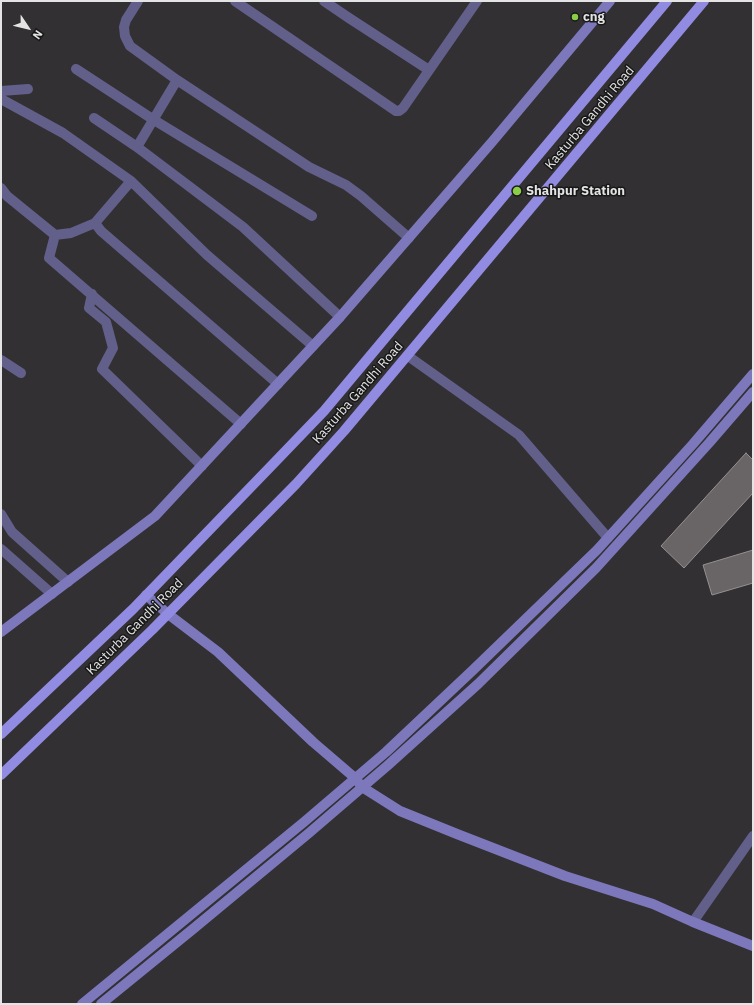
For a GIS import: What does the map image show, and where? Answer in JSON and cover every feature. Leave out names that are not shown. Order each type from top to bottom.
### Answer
[{"type":"main road","name":"Kasturba Gandhi Road","points":[[1,734],[146,595],[324,411],[667,1]]},
{"type":"main road","name":"Kasturba Gandhi Road","points":[[1,775],[152,630],[296,484],[344,431],[408,356],[704,1]]},
{"type":"street","points":[[138,1],[124,26],[125,36],[130,46],[177,80],[309,167],[346,185],[361,196],[409,238]]},
{"type":"street","points":[[235,1],[396,111],[404,108],[477,1]]},
{"type":"street","points":[[324,1],[429,70]]},
{"type":"street","points":[[1,632],[155,516],[340,317],[492,142],[610,1]]},
{"type":"street","points":[[76,69],[154,120],[312,216]]},
{"type":"street","points":[[137,147],[177,80]]},
{"type":"street","points":[[1,91],[28,89]]},
{"type":"street","points":[[1,99],[63,133],[131,181],[207,255],[313,346]]},
{"type":"street","points":[[94,118],[137,147],[243,227],[340,317]]},
{"type":"street","points":[[56,236],[71,233],[95,223],[131,181]]},
{"type":"street","points":[[1,188],[7,196],[56,236]]},
{"type":"street","points":[[95,223],[101,231],[278,384]]},
{"type":"street","points":[[56,236],[50,258],[241,424]]},
{"type":"street","points":[[92,294],[89,308],[106,322],[113,348],[102,369],[202,466]]},
{"type":"street","points":[[408,356],[520,435],[608,538]]},
{"type":"street","points":[[1,360],[21,372]]},
{"type":"street","points":[[82,1004],[386,752],[473,670],[608,538],[694,444],[753,374]]},
{"type":"street","points":[[101,1004],[387,766],[478,684],[596,568],[753,392]]},
{"type":"street","points":[[1,514],[12,532],[68,582]]},
{"type":"street","points":[[1,549],[52,594]]},
{"type":"street","points":[[146,595],[168,614],[218,652],[313,742],[355,778],[362,787],[400,811],[565,876],[653,904],[753,946]]},
{"type":"street","points":[[693,922],[753,836]]},
{"type":"building","points":[[746,453],[753,460],[753,493],[684,568],[661,546]]},
{"type":"building","points":[[753,550],[753,583],[712,595],[703,565]]},
{"type":"place","name":"cng","points":[[575,17]]},
{"type":"place","name":"Shahpur Station","points":[[517,191]]}]
